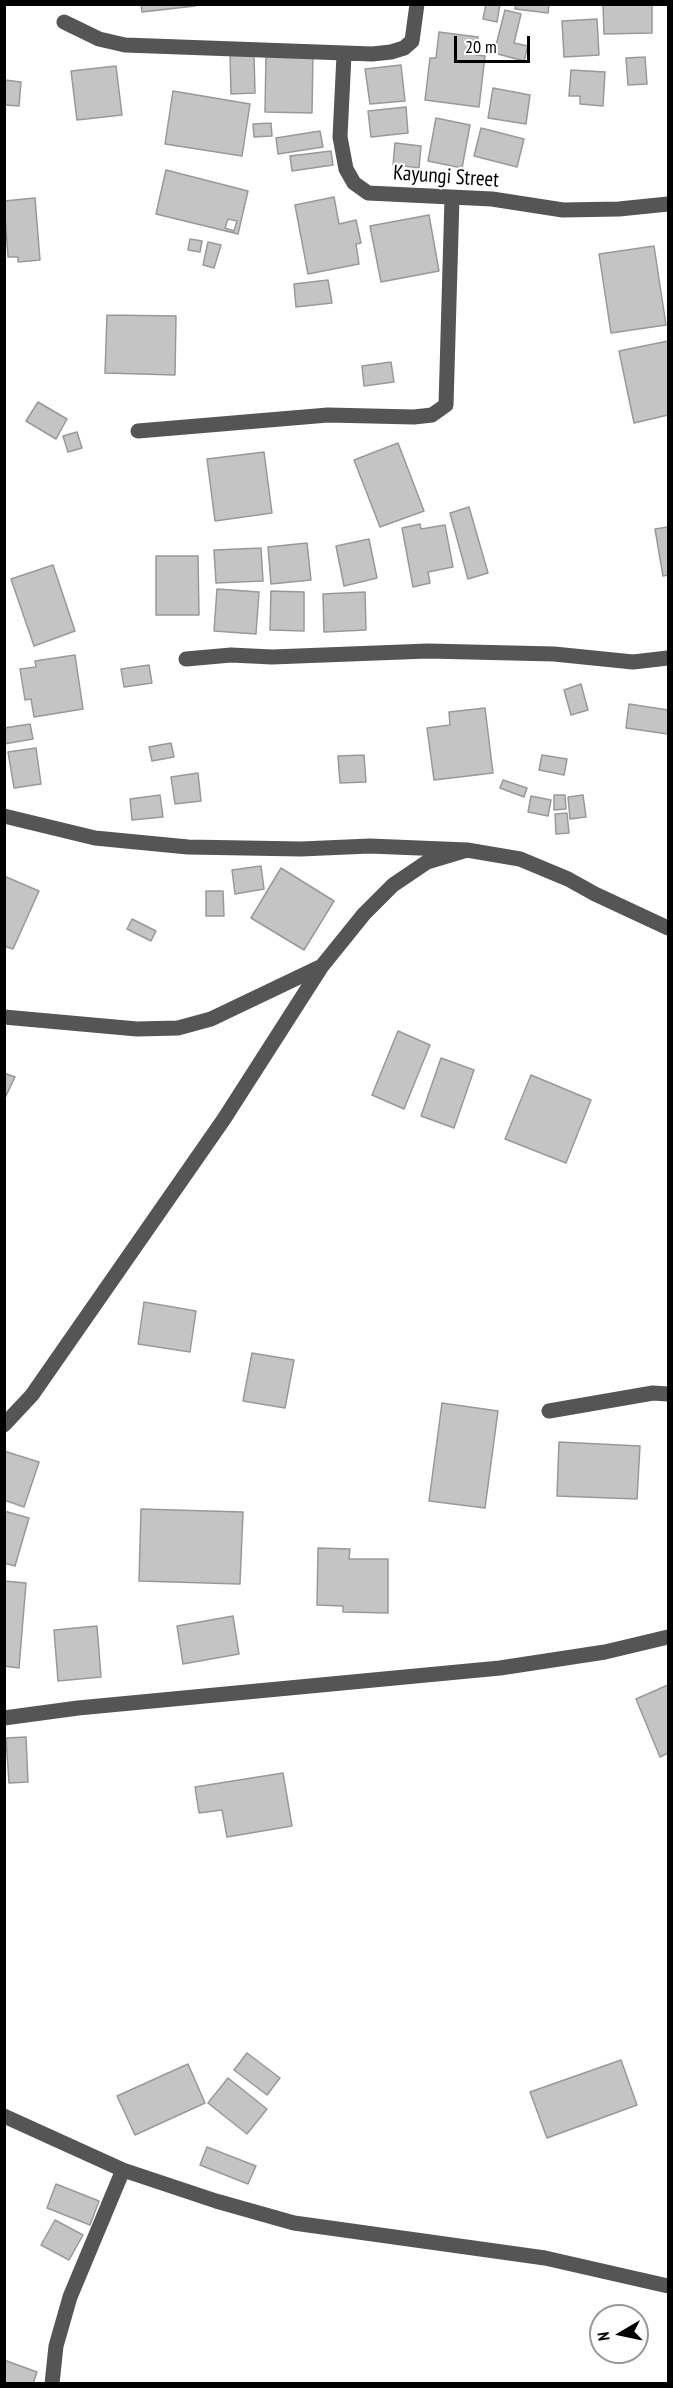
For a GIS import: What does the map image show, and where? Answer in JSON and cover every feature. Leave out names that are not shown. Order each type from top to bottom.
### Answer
[{"type":"street","points":[[64,22],[99,39],[125,45],[344,55],[391,52],[404,48],[412,41],[417,4]]},
{"type":"street","name":"Kayungi Street","points":[[344,55],[340,137],[346,169],[354,183],[368,192],[492,199],[563,210],[620,209],[669,204]]},
{"type":"street","points":[[138,431],[328,415],[414,417],[432,415],[446,405],[452,198]]},
{"type":"street","points":[[186,659],[231,655],[272,657],[428,651],[554,654],[633,662],[669,658]]},
{"type":"street","points":[[4,816],[95,838],[188,847],[301,849],[370,846],[467,850],[520,859],[568,879],[669,928]]},
{"type":"street","points":[[4,1425],[32,1395],[224,1119],[322,966],[364,914],[393,885],[427,862],[467,850]]},
{"type":"street","points":[[4,1017],[137,1029],[178,1028],[211,1019],[322,966]]},
{"type":"street","points":[[549,1411],[653,1393],[669,1394]]},
{"type":"street","points":[[4,1718],[78,1708],[500,1668],[605,1652],[669,1637]]},
{"type":"street","points":[[4,2116],[123,2170],[216,2201],[294,2223],[545,2258],[669,2286]]},
{"type":"street","points":[[52,2384],[56,2346],[70,2296],[123,2170]]},
{"type":"building","points":[[141,4],[195,4],[195,6],[142,12]]},
{"type":"building","points":[[486,4],[500,4],[497,22],[483,19]]},
{"type":"building","points":[[516,4],[549,4],[548,13],[515,9]]},
{"type":"building","points":[[603,4],[652,4],[652,33],[604,34]]},
{"type":"building","points":[[505,10],[521,14],[514,43],[528,46],[524,61],[494,53]]},
{"type":"building","points":[[597,19],[599,55],[564,57],[562,21]]},
{"type":"building","points":[[439,32],[478,37],[476,55],[485,56],[479,107],[425,100],[430,58],[436,58]]},
{"type":"building","points":[[254,53],[255,93],[231,94],[230,54]]},
{"type":"building","points":[[266,54],[313,55],[312,113],[265,112]]},
{"type":"building","points":[[645,57],[647,84],[628,85],[626,58]]},
{"type":"building","points":[[401,65],[405,101],[370,104],[365,69]]},
{"type":"building","points":[[116,66],[122,115],[77,120],[71,71]]},
{"type":"building","points":[[571,70],[605,72],[603,106],[580,104],[580,96],[569,96]]},
{"type":"building","points":[[5,80],[21,82],[19,106],[4,105]]},
{"type":"building","points":[[493,88],[530,95],[526,124],[488,118]]},
{"type":"building","points":[[173,91],[250,104],[242,156],[165,144]]},
{"type":"building","points":[[406,107],[408,133],[371,137],[368,111]]},
{"type":"building","points":[[436,118],[470,125],[462,168],[428,161]]},
{"type":"building","points":[[271,123],[272,136],[254,137],[253,124]]},
{"type":"building","points":[[481,128],[524,139],[517,167],[474,156]]},
{"type":"building","points":[[320,131],[323,147],[278,154],[276,138]]},
{"type":"building","points":[[395,143],[421,146],[419,168],[393,165]]},
{"type":"building","points":[[331,151],[333,165],[292,171],[290,156]]},
{"type":"building","points":[[166,170],[248,191],[238,234],[156,214]],"holes":[[[228,219],[237,221],[234,231],[225,228]]]},
{"type":"building","points":[[334,197],[339,224],[356,220],[361,243],[356,244],[359,264],[308,274],[295,205]]},
{"type":"building","points":[[35,198],[40,260],[18,262],[18,257],[8,257],[4,201]]},
{"type":"building","points":[[429,215],[439,271],[381,282],[370,226]]},
{"type":"building","points":[[190,239],[202,241],[200,252],[188,250]]},
{"type":"building","points":[[208,242],[221,245],[214,268],[203,265]]},
{"type":"building","points":[[654,246],[666,325],[611,333],[599,254]]},
{"type":"building","points":[[328,280],[332,303],[296,307],[294,284]]},
{"type":"building","points":[[107,315],[176,316],[175,375],[105,373]]},
{"type":"building","points":[[668,341],[668,415],[634,423],[619,351]]},
{"type":"building","points":[[391,362],[394,382],[364,386],[362,366]]},
{"type":"building","points":[[38,402],[67,419],[56,439],[26,421]]},
{"type":"building","points":[[77,432],[82,448],[68,452],[63,436]]},
{"type":"building","points":[[398,443],[424,511],[380,527],[354,460]]},
{"type":"building","points":[[264,452],[272,513],[215,521],[207,459]]},
{"type":"building","points":[[469,507],[488,573],[468,579],[450,513]]},
{"type":"building","points":[[420,524],[421,529],[445,525],[453,567],[428,572],[430,583],[413,587],[402,528]]},
{"type":"building","points":[[668,527],[668,575],[663,576],[655,529]]},
{"type":"building","points":[[369,539],[377,578],[344,586],[336,546]]},
{"type":"building","points":[[307,543],[311,580],[271,584],[268,547]]},
{"type":"building","points":[[261,548],[263,581],[216,583],[214,550]]},
{"type":"building","points":[[156,556],[198,556],[199,615],[156,615]]},
{"type":"building","points":[[53,565],[75,631],[34,646],[11,579]]},
{"type":"building","points":[[217,589],[259,592],[256,634],[214,631]]},
{"type":"building","points":[[271,591],[304,592],[304,631],[270,630]]},
{"type":"building","points":[[365,592],[366,630],[324,632],[323,594]]},
{"type":"building","points":[[75,655],[83,709],[34,717],[31,699],[25,700],[20,669],[36,667],[35,661]]},
{"type":"building","points":[[149,665],[152,683],[124,687],[121,669]]},
{"type":"building","points":[[581,684],[588,710],[571,715],[564,690]]},
{"type":"building","points":[[629,704],[668,710],[668,734],[626,728]]},
{"type":"building","points":[[485,708],[493,773],[434,780],[427,728],[450,725],[449,712]]},
{"type":"building","points":[[30,724],[33,739],[4,744],[4,728]]},
{"type":"building","points":[[171,743],[174,757],[152,761],[149,747]]},
{"type":"building","points":[[36,748],[41,784],[14,788],[8,752]]},
{"type":"building","points":[[364,755],[366,782],[340,783],[338,756]]},
{"type":"building","points":[[542,755],[567,759],[564,775],[539,770]]},
{"type":"building","points":[[198,773],[201,801],[175,804],[171,777]]},
{"type":"building","points":[[503,780],[527,788],[524,797],[500,788]]},
{"type":"building","points":[[160,795],[163,817],[132,820],[130,799]]},
{"type":"building","points":[[554,795],[565,795],[566,809],[554,810]]},
{"type":"building","points":[[583,795],[586,817],[570,819],[568,797]]},
{"type":"building","points":[[531,796],[551,800],[548,816],[528,812]]},
{"type":"building","points":[[567,813],[569,833],[556,834],[555,814]]},
{"type":"building","points":[[261,866],[264,889],[235,894],[232,870]]},
{"type":"building","points":[[281,868],[334,901],[304,950],[251,918]]},
{"type":"building","points":[[4,876],[39,891],[13,949],[4,946]]},
{"type":"building","points":[[206,891],[223,891],[224,916],[206,916]]},
{"type":"building","points":[[132,919],[156,931],[151,941],[127,929]]},
{"type":"building","points":[[398,1031],[430,1045],[404,1109],[372,1095]]},
{"type":"building","points":[[441,1058],[474,1070],[454,1128],[421,1116]]},
{"type":"building","points":[[4,1073],[15,1077],[4,1100]]},
{"type":"building","points":[[531,1075],[591,1100],[566,1163],[505,1139]]},
{"type":"building","points":[[144,1302],[196,1311],[190,1352],[138,1344]]},
{"type":"building","points":[[252,1353],[294,1360],[285,1408],[243,1401]]},
{"type":"building","points":[[442,1403],[498,1411],[485,1508],[429,1501]]},
{"type":"building","points":[[559,1442],[640,1446],[637,1499],[557,1496]]},
{"type":"building","points":[[4,1451],[39,1462],[24,1507],[4,1500]]},
{"type":"building","points":[[141,1509],[243,1512],[240,1584],[139,1581]]},
{"type":"building","points":[[4,1511],[29,1518],[15,1566],[4,1563]]},
{"type":"building","points":[[318,1548],[350,1549],[349,1559],[388,1559],[388,1613],[343,1612],[343,1606],[317,1605]]},
{"type":"building","points":[[4,1581],[26,1583],[19,1668],[4,1666]]},
{"type":"building","points":[[233,1616],[239,1654],[183,1664],[177,1626]]},
{"type":"building","points":[[97,1626],[101,1677],[58,1681],[54,1630]]},
{"type":"building","points":[[668,1685],[668,1753],[660,1757],[636,1699]]},
{"type":"building","points":[[26,1737],[28,1782],[9,1783],[6,1738]]},
{"type":"building","points":[[283,1773],[292,1826],[227,1837],[222,1810],[199,1813],[195,1787]]},
{"type":"building","points":[[247,2053],[280,2078],[267,2095],[234,2070]]},
{"type":"building","points":[[621,2060],[637,2105],[547,2138],[530,2092]]},
{"type":"building","points":[[188,2064],[205,2103],[135,2135],[117,2096]]},
{"type":"building","points":[[228,2078],[267,2109],[247,2134],[208,2103]]},
{"type":"building","points":[[207,2147],[256,2166],[248,2184],[200,2165]]},
{"type":"building","points":[[56,2184],[99,2201],[90,2225],[47,2208]]},
{"type":"building","points":[[55,2220],[83,2235],[69,2260],[41,2245]]},
{"type":"building","points":[[4,2360],[37,2372],[33,2384],[4,2384]]}]
